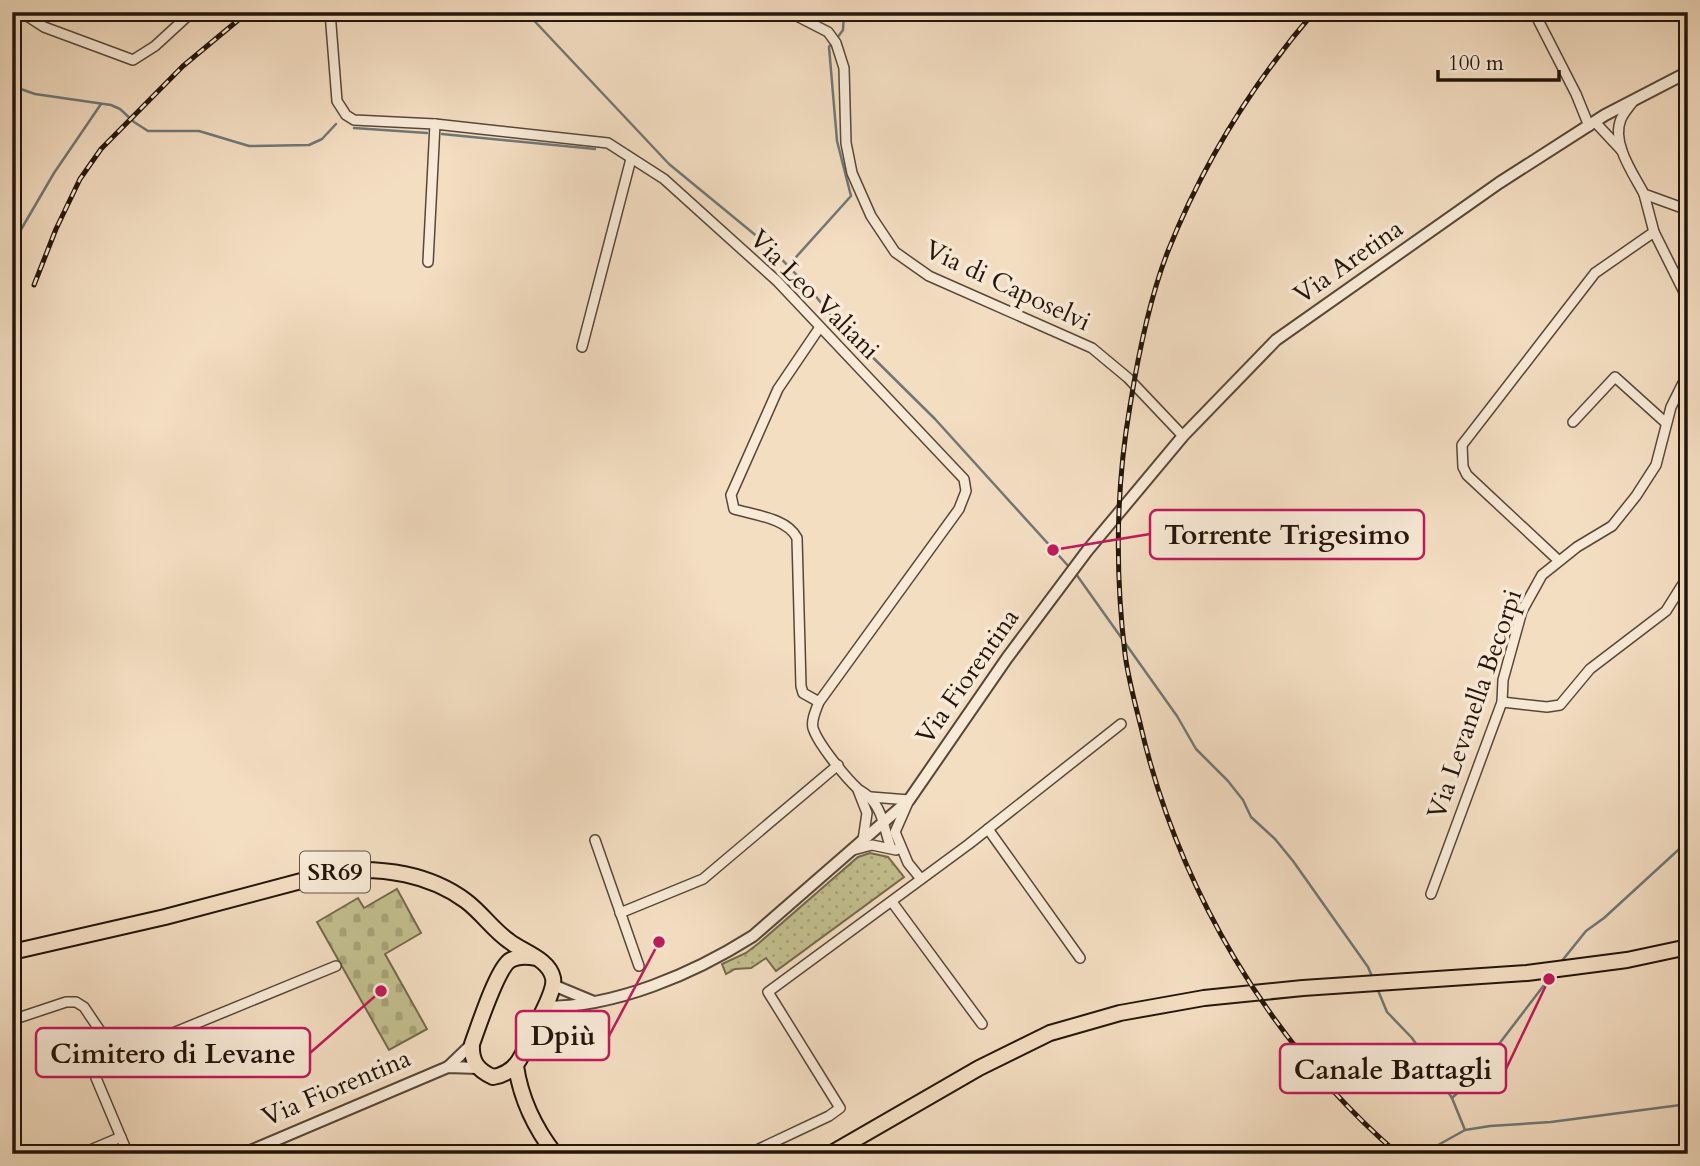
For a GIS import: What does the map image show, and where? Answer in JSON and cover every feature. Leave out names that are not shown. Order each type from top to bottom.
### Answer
[{"type":"main road","name":"SR69","points":[[12,952],[165,917],[321,875],[366,869],[414,876],[433,882],[468,902],[493,928],[536,958]]},
{"type":"main road","points":[[493,928],[501,947],[499,976]]},
{"type":"main road","points":[[830,1154],[979,1068],[1050,1033],[1120,1013],[1204,998],[1527,973],[1626,960],[1688,947]]},
{"type":"main road","points":[[499,976],[513,958],[525,956],[536,958],[550,969],[553,985],[516,1066],[503,1075],[520,1091]]},
{"type":"main road","name":"Via Fiorentina","points":[[472,1044],[499,976]]},
{"type":"main road","points":[[472,1044],[471,1055],[478,1068]]},
{"type":"main road","points":[[516,1066],[520,1091],[527,1110],[555,1154]]},
{"type":"main road","name":"Via Fiorentina","points":[[478,1068],[493,1077],[503,1075]]},
{"type":"street","points":[[21,12],[44,27],[134,60],[155,46],[192,12]]},
{"type":"street","name":"Via Leo Valiani","points":[[330,12],[337,101],[346,115],[354,120],[435,124],[608,144],[664,179],[777,281],[959,471],[966,491],[960,509],[819,702]]},
{"type":"street","name":"Via di Caposelvi","points":[[789,12],[828,32],[836,43],[844,68],[846,143],[852,173],[871,216],[895,253],[929,276],[1092,348],[1128,378],[1183,436]]},
{"type":"street","points":[[1534,12],[1592,124],[1614,134]]},
{"type":"street","name":"Via Aretina","points":[[1087,551],[1183,436],[1276,340],[1488,191],[1605,115],[1688,72]]},
{"type":"street","points":[[1614,134],[1635,98]]},
{"type":"street","points":[[1605,115],[1644,194],[1654,232],[1688,300]]},
{"type":"street","points":[[428,262],[435,124]]},
{"type":"street","points":[[582,347],[631,159]]},
{"type":"street","points":[[1644,194],[1688,210]]},
{"type":"street","points":[[1558,560],[1467,475],[1463,467],[1462,445],[1595,273],[1654,232]]},
{"type":"street","points":[[820,327],[778,389],[731,495],[734,509],[783,524],[793,530],[797,538],[801,685],[803,693],[819,702],[813,726],[838,765],[858,788],[871,797],[879,811],[891,848]]},
{"type":"street","name":"Via Levanella Becorpi","points":[[1431,894],[1502,702],[1503,680],[1522,611],[1542,575],[1558,560],[1612,526],[1636,496],[1656,465],[1666,423],[1688,373]]},
{"type":"street","points":[[1573,422],[1615,377],[1666,423]]},
{"type":"street","name":"Via Fiorentina","points":[[544,1007],[573,1007],[629,994],[725,954],[754,936],[909,800],[1007,658],[1087,551]]},
{"type":"street","points":[[1502,702],[1547,707],[1560,705],[1590,669],[1666,611],[1688,576]]},
{"type":"street","points":[[759,1149],[829,1116],[840,1108],[768,992],[892,902],[1121,724]]},
{"type":"street","points":[[620,913],[703,879],[838,765]]},
{"type":"street","points":[[858,788],[867,813],[895,832],[902,853],[921,879]]},
{"type":"street","points":[[871,797],[909,800],[895,832]]},
{"type":"street","points":[[867,813],[858,846],[891,848],[902,853]]},
{"type":"street","points":[[988,829],[1080,958]]},
{"type":"street","points":[[595,840],[639,966]]},
{"type":"street","points":[[892,902],[982,1024]]},
{"type":"street","points":[[128,1154],[96,1073],[97,1066],[336,966]]},
{"type":"street","points":[[553,985],[596,1003]]},
{"type":"street","points":[[12,1020],[66,1002],[76,1002],[84,1007],[117,1056]]},
{"type":"street","name":"Via Fiorentina","points":[[243,1154],[449,1067],[472,1044]]},
{"type":"street","name":"Via Fiorentina","points":[[449,1067],[478,1068]]},
{"type":"street","points":[[81,1154],[121,1137]]},
{"type":"green space","points":[[870,853],[888,857],[904,877],[776,971],[766,958],[751,968],[735,969],[726,974],[722,964],[746,953],[858,857]]},
{"type":"green space","points":[[397,889],[421,933],[385,954],[427,1029],[389,1050],[317,922],[358,898],[364,908]]},
{"type":"waterway","points":[[526,12],[669,164],[771,248],[835,320],[935,419],[1071,569]]},
{"type":"waterway","points":[[837,38],[843,30],[844,12]]},
{"type":"waterway","points":[[788,266],[851,196],[837,141],[829,47],[832,43]]},
{"type":"waterway","points":[[12,86],[35,94],[111,105],[148,131],[199,131],[249,146],[309,145],[322,139],[336,124]]},
{"type":"waterway","points":[[12,245],[54,173],[101,104]]},
{"type":"waterway","points":[[354,128],[427,133]]},
{"type":"waterway","points":[[442,134],[595,149]]},
{"type":"waterway","points":[[1076,574],[1177,716],[1196,749],[1228,781],[1243,800],[1251,817],[1275,839],[1293,861],[1368,967],[1373,979]]},
{"type":"waterway","points":[[1561,962],[1586,931],[1604,918],[1688,841]]},
{"type":"waterway","points":[[1452,1098],[1473,1078],[1551,976]]},
{"type":"waterway","points":[[1377,988],[1387,1012],[1412,1038],[1452,1098],[1465,1130]]},
{"type":"waterway","points":[[1422,1154],[1465,1130],[1688,1104]]},
{"type":"waterway","points":[[1028,1154],[1052,1148],[1083,1154]]},
{"type":"railway","points":[[34,285],[56,229],[80,179],[101,149],[183,66],[248,12]]},
{"type":"railway","points":[[1314,12],[1270,67],[1213,155],[1182,218],[1156,288],[1145,327],[1125,437],[1118,529],[1122,623],[1129,680],[1157,785],[1178,845],[1204,903],[1235,959],[1270,1012],[1309,1063],[1351,1110],[1398,1154]]},
{"type":"place","name":"Torrente Trigesimo","points":[[1053,550]]},
{"type":"place","name":"Dpiù","points":[[659,942]]},
{"type":"place","name":"Canale Battagli","points":[[1549,979]]},
{"type":"place","name":"Cimitero di Levane","points":[[381,991]]}]
